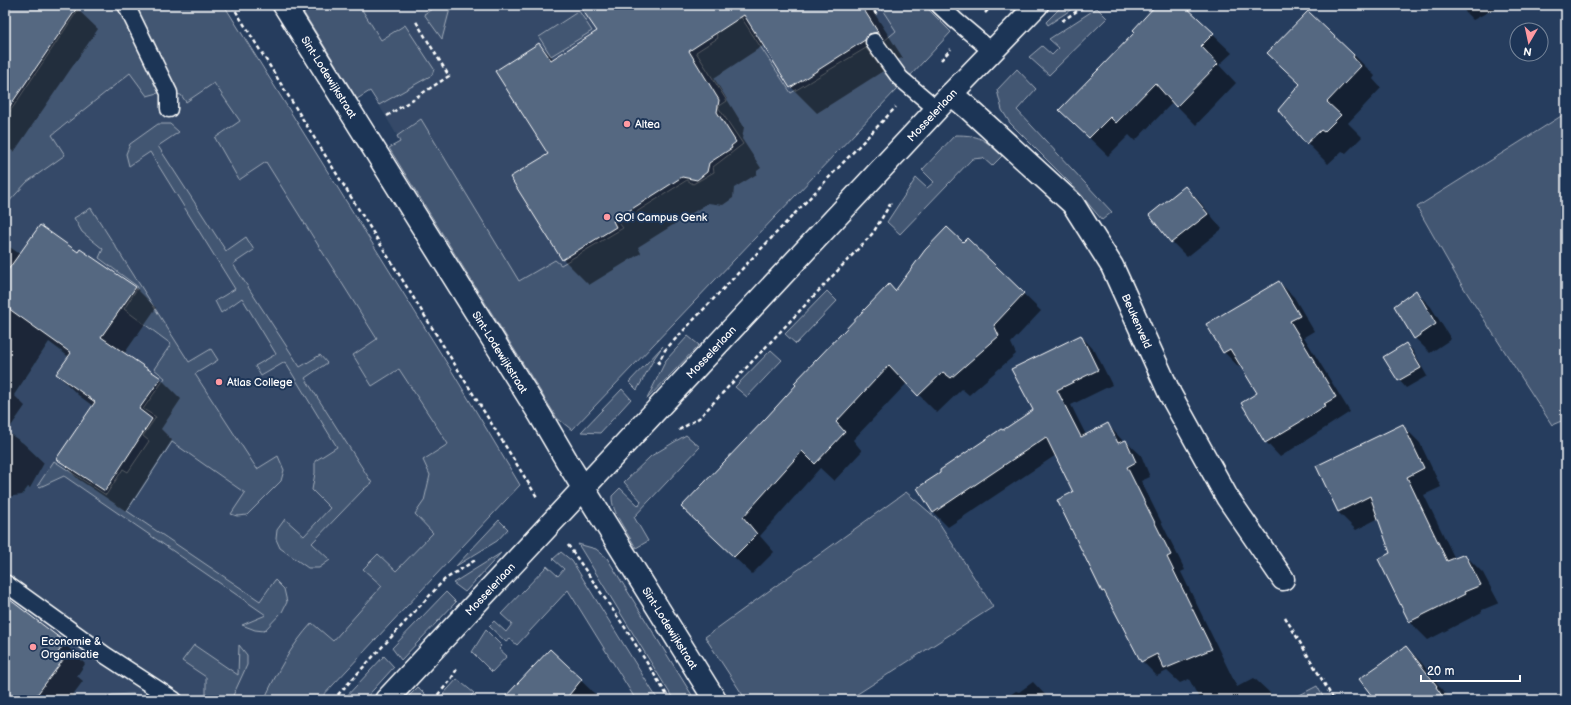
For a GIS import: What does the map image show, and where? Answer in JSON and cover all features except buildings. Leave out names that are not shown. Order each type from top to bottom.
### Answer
[{"type":"street","name":"Sint-Lodewijkstraat","points":[[284,5],[540,415],[583,488],[715,700]]},
{"type":"street","name":"Mosselerlaan","points":[[386,700],[945,102],[1038,5]]},
{"type":"street","name":"Beukenveld","points":[[945,102],[974,113],[1073,204],[1112,266],[1170,394],[1223,490],[1282,579]]},
{"type":"lane","points":[[126,5],[169,93],[169,109]]},
{"type":"lane","points":[[940,5],[955,20],[993,52]]},
{"type":"lane","points":[[874,42],[900,78],[945,102]]},
{"type":"lane","points":[[5,583],[105,655],[174,700]]},
{"type":"path","points":[[232,5],[539,501]]},
{"type":"path","points":[[385,118],[449,76],[415,20]]},
{"type":"path","points":[[563,538],[626,629],[670,700]]},
{"type":"path","points":[[333,700],[444,580],[482,555]]},
{"type":"path","points":[[1285,617],[1334,700]]},
{"type":"shaded area","name":"Atlas College","points":[[5,5],[198,5],[503,492],[309,700],[5,700]]},
{"type":"shaded area","points":[[78,5],[224,5],[453,373],[520,485],[319,700],[264,700],[285,660],[297,641],[312,623],[333,641],[382,586],[363,569],[378,554],[396,571],[433,533],[415,514],[424,501],[430,475],[423,460],[448,444],[399,369],[372,386],[353,355],[377,339],[266,162],[239,180],[215,138],[240,121],[214,83],[186,102],[181,95],[162,92],[147,96],[130,73],[52,135],[65,155],[27,182],[5,206],[5,119],[80,7]]},
{"type":"shaded area","points":[[299,5],[359,5],[381,40],[405,25],[434,69],[432,75],[379,105],[370,91],[357,99]]},
{"type":"shaded area","name":"GO! Campus Genk","points":[[316,5],[971,5],[574,420],[477,271],[379,105]]},
{"type":"shaded area","points":[[439,5],[451,5],[442,39],[424,14]]},
{"type":"shaded area","points":[[733,5],[791,93],[866,48],[897,89],[572,430],[557,418],[389,148],[400,142],[397,136],[421,119],[519,281],[555,260],[561,265],[623,228],[619,223],[687,180],[693,184],[714,172],[713,167],[743,144],[718,107],[727,101],[696,52],[718,38],[703,7]]},
{"type":"shaded area","points":[[879,5],[924,5],[951,32],[910,76],[884,41],[896,31]]},
{"type":"shaded area","points":[[1063,5],[1078,5],[1048,25],[1046,22]]},
{"type":"shaded area","points":[[1097,8],[1107,18],[1049,75],[1029,57],[1042,46],[1052,55],[1059,48],[1049,39]]},
{"type":"shaded area","points":[[579,11],[592,31],[551,56],[539,37]]},
{"type":"shaded area","points":[[1017,69],[1036,89],[1017,110],[1112,212],[1102,220],[1075,188],[1010,123],[1002,110],[997,90]]},
{"type":"shaded area","points":[[1566,113],[1566,419],[1552,425],[1458,279],[1417,207]]},
{"type":"shaded area","points":[[158,124],[170,124],[179,132],[158,146],[226,251],[246,237],[254,250],[233,264],[300,367],[320,355],[327,363],[305,378],[372,483],[364,489],[312,543],[330,560],[319,568],[308,568],[280,548],[276,539],[277,530],[285,519],[304,536],[330,508],[312,490],[315,473],[315,461],[337,447],[285,362],[261,376],[255,366],[276,354],[242,298],[221,313],[215,301],[235,289],[150,152],[129,166],[126,154],[130,144]]},
{"type":"shaded area","points":[[955,135],[970,136],[981,139],[1002,156],[992,166],[983,158],[972,159],[900,234],[887,222],[916,178],[927,188],[934,182],[922,170]]},
{"type":"shaded area","points":[[91,208],[189,362],[211,349],[218,360],[195,374],[257,469],[278,456],[284,470],[281,481],[247,515],[237,516],[231,514],[245,493],[172,442],[127,511],[260,601],[275,580],[284,589],[287,602],[282,612],[264,631],[255,630],[242,625],[266,615],[64,476],[40,487],[38,485],[54,461],[106,495],[123,469],[128,472],[149,441],[143,436],[156,417],[143,409],[165,378],[154,369],[171,344],[124,309],[138,287],[99,258],[103,249],[82,232],[74,218]]},
{"type":"shaded area","points":[[827,291],[837,301],[796,344],[785,334]]},
{"type":"shaded area","points":[[688,336],[699,345],[647,399],[666,360]]},
{"type":"shaded area","points":[[663,346],[655,357],[637,390],[629,382]]},
{"type":"shaded area","points":[[771,350],[782,360],[747,397],[735,387]]},
{"type":"shaded area","points":[[622,389],[631,399],[600,433],[581,432]]},
{"type":"shaded area","points":[[686,435],[700,447],[634,517],[648,541],[636,548],[617,516],[612,502],[612,496],[620,488],[639,506],[641,501],[624,482],[651,456]]},
{"type":"shaded area","points":[[906,492],[936,518],[993,607],[848,700],[746,700],[705,637]]},
{"type":"shaded area","points":[[499,520],[508,529],[497,541],[456,566]]},
{"type":"shaded area","points":[[578,544],[596,549],[607,558],[695,700],[674,700]]},
{"type":"shaded area","points":[[561,552],[572,561],[658,700],[636,700],[568,590],[517,645],[510,639],[506,642],[489,626],[494,621],[506,632],[512,624],[501,614],[547,566],[558,576],[564,569],[553,559]]},
{"type":"shaded area","points":[[501,553],[465,592],[453,583]]},
{"type":"shaded area","points":[[446,592],[456,602],[401,660],[392,648]]},
{"type":"shaded area","points":[[486,630],[502,646],[499,649],[507,656],[492,672],[472,652]]},
{"type":"shaded area","points":[[194,645],[238,675],[239,645],[247,655],[247,665],[231,700],[206,700],[206,677],[182,661]]},
{"type":"shaded area","points":[[384,656],[394,667],[364,700],[343,700]]},
{"type":"shaded area","points":[[457,679],[474,693],[467,700],[438,700]]},
{"type":"shaded area","points":[[1317,686],[1325,700],[1290,700]]},
{"type":"shaded area","points":[[418,687],[428,697],[425,700],[405,700]]},
{"type":"shaded area","points":[[133,694],[150,700],[100,700],[112,695]]},
{"type":"place","name":"Altea","points":[[627,124]]},
{"type":"place","name":"GO! Campus Genk","points":[[607,217]]},
{"type":"place","name":"Atlas College","points":[[219,382]]},
{"type":"place","name":"Economie & Organisatie","points":[[33,647]]}]
